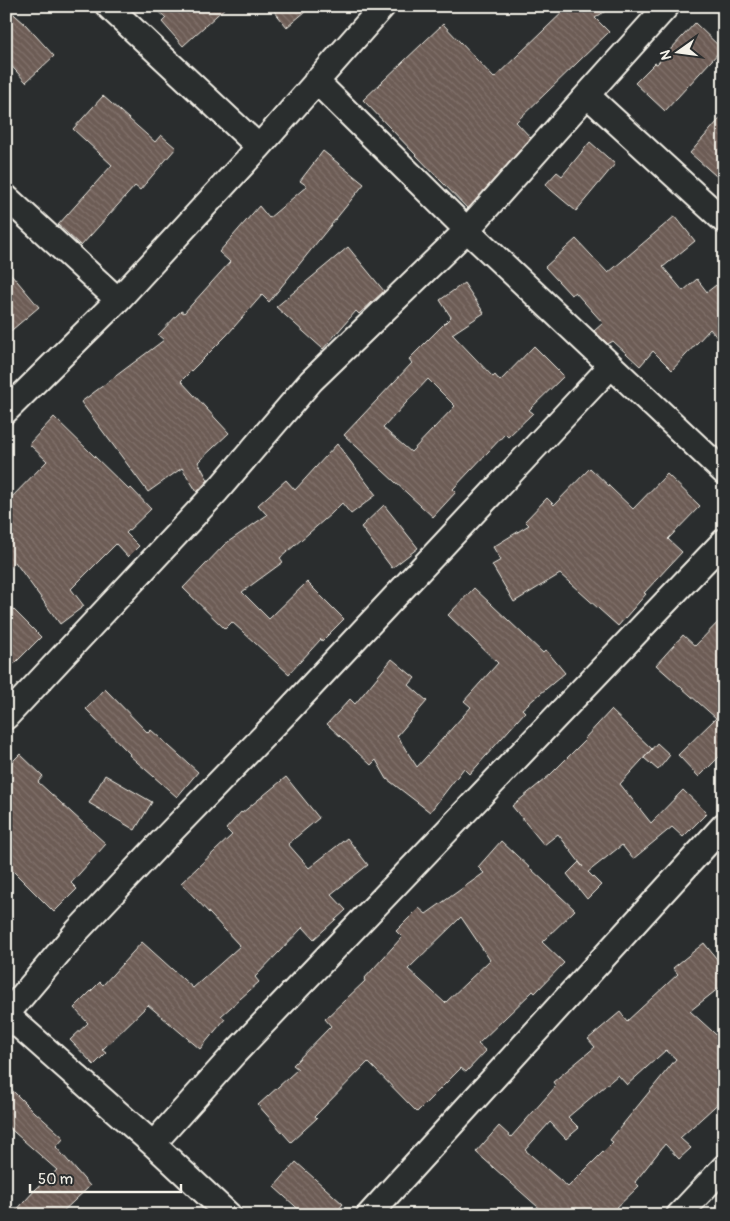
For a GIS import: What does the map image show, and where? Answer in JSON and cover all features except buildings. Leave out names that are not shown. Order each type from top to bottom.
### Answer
[{"type":"street","points":[[108,6],[258,147]]},
{"type":"street","points":[[6,411],[118,300],[258,147],[383,6]]},
{"type":"street","points":[[6,717],[217,490],[311,382],[467,230],[667,6]]},
{"type":"street","points":[[316,80],[467,230],[724,472]]},
{"type":"street","points":[[587,95],[724,221]]},
{"type":"street","points":[[6,197],[118,300]]},
{"type":"street","points":[[229,1215],[153,1144],[7,1014],[91,916],[293,705],[612,366]]},
{"type":"street","points":[[153,1144],[234,1054],[724,541]]},
{"type":"street","points":[[369,1215],[724,825]]},
{"type":"street","points":[[679,1215],[724,1167]]}]
